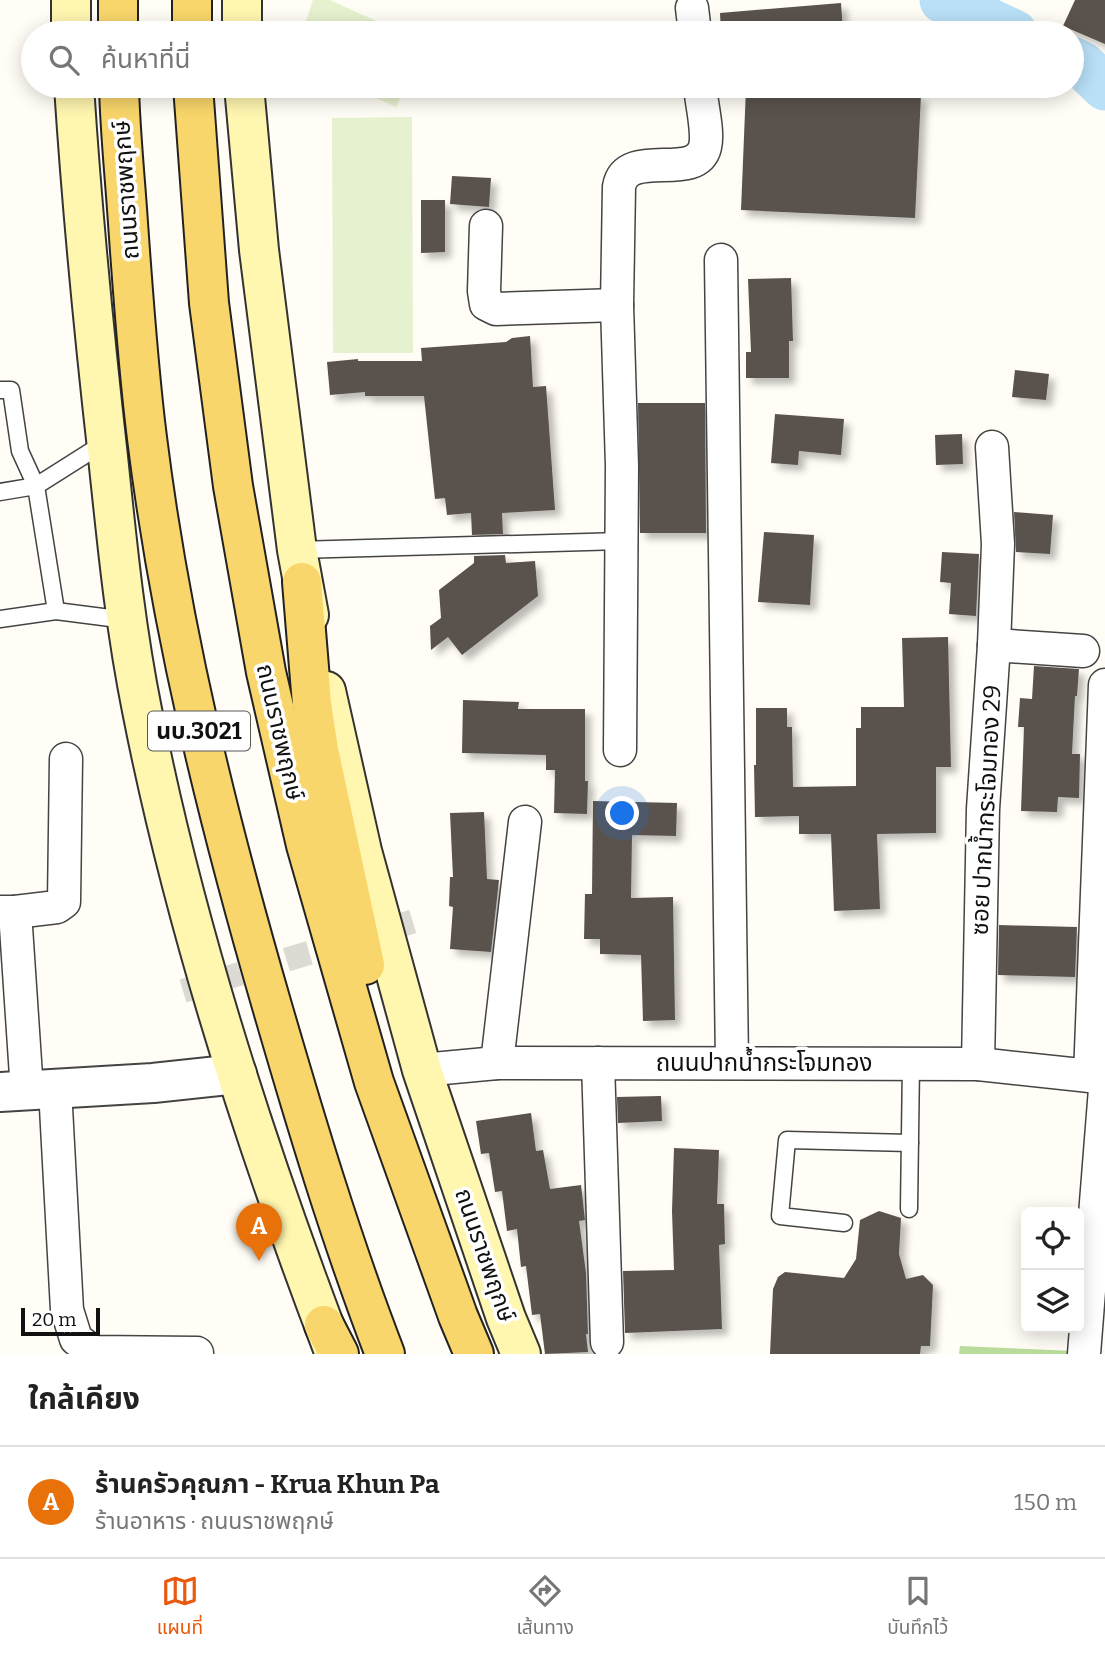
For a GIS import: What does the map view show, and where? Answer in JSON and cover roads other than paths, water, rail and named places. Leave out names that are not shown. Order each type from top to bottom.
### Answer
[{"type":"main road","points":[[71,0],[71,21]]},
{"type":"main road","points":[[118,0],[118,21]]},
{"type":"main road","points":[[192,0],[192,21]]},
{"type":"main road","points":[[242,0],[242,21]]},
{"type":"main road","name":"ถนนราชพฤกษ์","points":[[75,98],[106,442],[126,620],[142,710],[185,896],[237,1074],[274,1188],[333,1344]]},
{"type":"main road","name":"ถนนราชพฤกษ์","points":[[120,98],[147,438],[171,586],[198,725],[234,876],[294,1084],[360,1288],[385,1354]]},
{"type":"main road","name":"ถนนราชพฤกษ์","points":[[194,98],[209,303],[233,486],[263,658],[306,845],[374,1082],[474,1354]]},
{"type":"main road","name":"ถนนราชพฤกษ์","points":[[245,98],[252,195],[299,566],[362,850],[422,1070],[506,1318],[522,1354]]},
{"type":"main road","points":[[299,566],[317,738],[367,976],[373,1026],[374,1082]]},
{"type":"street","points":[[620,750],[622,541],[617,305],[621,177],[630,169],[692,162],[701,155],[706,145],[701,98]]},
{"type":"street","points":[[486,226],[486,304],[496,309],[617,305]]},
{"type":"street","points":[[721,260],[732,1063]]},
{"type":"street","name":"ซอย ปากน้ำกระโจมทอง 29","points":[[978,1064],[983,809],[998,544],[992,447]]},
{"type":"street","points":[[994,645],[1083,650]]},
{"type":"street","points":[[1084,1354],[1100,1082],[1105,685]]},
{"type":"street","points":[[66,759],[64,902],[57,907],[8,912],[27,1091],[67,1310],[76,1339],[93,1352],[197,1353]]},
{"type":"street","points":[[497,1063],[525,822]]},
{"type":"street","name":"ถนนปากน้ำกระโจมทอง","points":[[422,1070],[497,1063],[978,1064],[1100,1082]]},
{"type":"street","points":[[598,1063],[607,1342]]},
{"type":"street","points":[[27,1091],[153,1083],[237,1074]]},
{"type":"lane","points":[[0,390],[11,390],[20,450],[36,486],[56,611]]},
{"type":"lane","points":[[0,492],[36,486],[106,442]]},
{"type":"lane","points":[[299,566],[622,541]]},
{"type":"lane","points":[[0,619],[56,611],[126,620]]},
{"type":"lane","points":[[909,1209],[911,1063]]},
{"type":"lane","points":[[844,1223],[780,1216],[787,1140],[910,1143]]},
{"type":"waterway","points":[[943,0],[988,21]]},
{"type":"waterway","points":[[1084,67],[1105,87]]},
{"type":"tunnel","points":[[183,991],[421,919]]},
{"type":"place","name":"ร้านครัวคุณภา - Krua Khun Pa","points":[[259,1261]]}]
